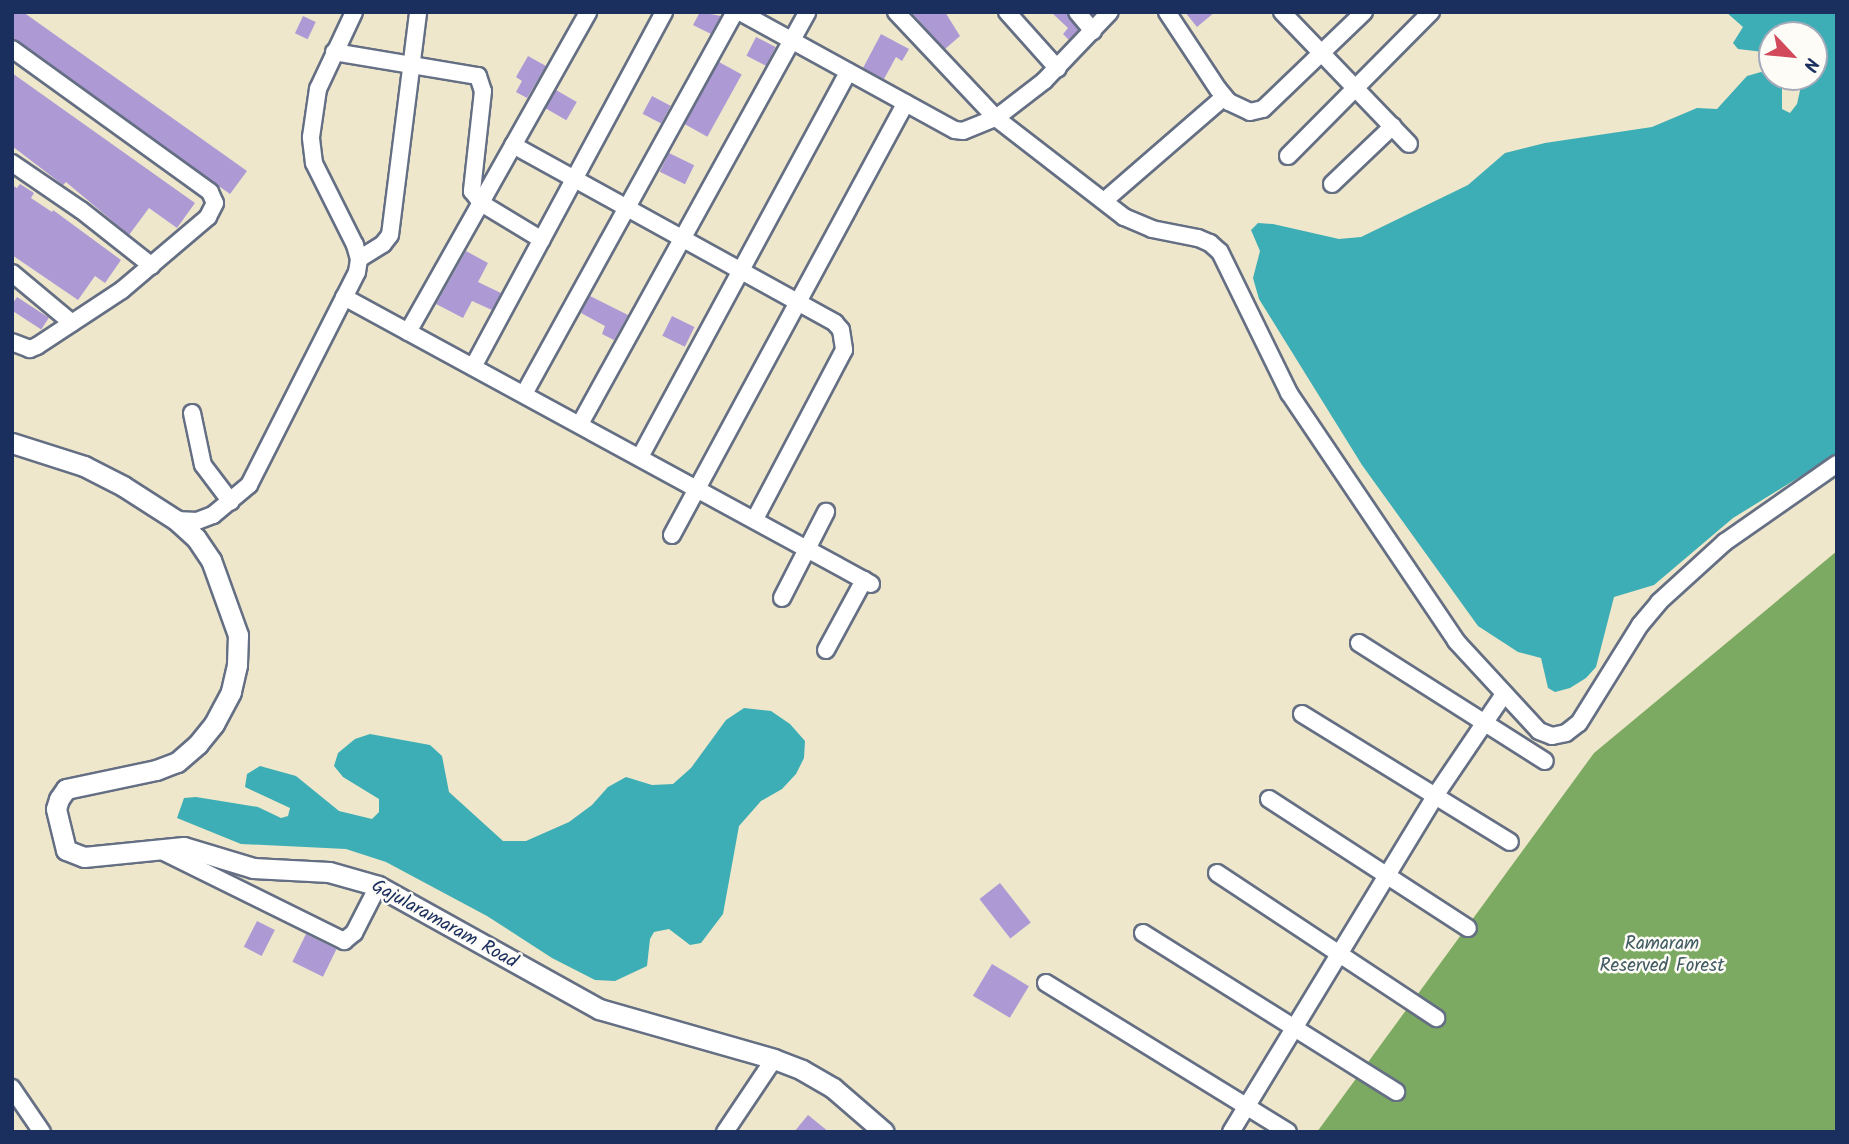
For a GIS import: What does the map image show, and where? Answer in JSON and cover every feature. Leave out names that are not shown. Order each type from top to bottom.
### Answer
[{"type":"main road","name":"Gajularamaram Road","points":[[12,443],[83,466],[123,486],[176,520],[195,538],[211,560],[238,635],[237,664],[231,692],[214,724],[177,762],[156,770],[66,789],[59,799],[57,809],[62,841],[66,849],[84,858],[184,847],[253,868],[329,872],[378,886],[599,1009],[775,1059],[833,1088],[884,1132]]},
{"type":"street","points":[[176,520],[197,521],[213,515],[249,485],[357,272],[359,259],[348,229],[314,163],[311,137],[318,89],[354,12]]},
{"type":"street","points":[[359,259],[383,244],[390,235],[418,12]]},
{"type":"street","points":[[408,332],[588,12]]},
{"type":"street","points":[[473,367],[664,12]]},
{"type":"street","points":[[524,394],[738,12],[955,130],[969,130],[996,118],[1058,69],[1110,12]]},
{"type":"street","points":[[580,425],[789,39],[807,12]]},
{"type":"street","points":[[896,12],[996,118],[1124,217],[1141,225],[1198,238],[1210,243],[1220,252],[1289,393],[1456,641],[1539,731],[1552,736],[1566,733],[1578,723],[1640,625],[1659,602],[1726,542],[1837,464]]},
{"type":"street","points":[[1007,12],[1058,69]]},
{"type":"street","points":[[1077,12],[1093,31]]},
{"type":"street","points":[[1172,14],[1224,97],[1250,112],[1263,109],[1364,12]]},
{"type":"street","points":[[1288,156],[1431,12]]},
{"type":"street","points":[[1292,16],[1322,54],[1409,144]]},
{"type":"street","points":[[12,49],[210,192],[215,204],[208,217],[152,266],[72,323],[30,349],[12,342]]},
{"type":"street","points":[[334,52],[478,76],[483,91],[472,191],[481,203],[541,240]]},
{"type":"street","points":[[640,457],[848,72]]},
{"type":"street","points":[[1104,201],[1224,97]]},
{"type":"street","points":[[672,535],[906,103]]},
{"type":"street","points":[[1332,184],[1393,126]]},
{"type":"street","points":[[513,145],[835,323],[844,339],[844,350],[755,519]]},
{"type":"street","points":[[12,163],[81,210],[152,266]]},
{"type":"street","points":[[12,273],[72,323]]},
{"type":"street","points":[[344,297],[867,582],[826,650]]},
{"type":"street","points":[[192,413],[203,465],[231,502]]},
{"type":"street","points":[[782,598],[826,512]]},
{"type":"street","points":[[1359,643],[1545,761]]},
{"type":"street","points":[[1231,1132],[1436,796],[1504,694]]},
{"type":"street","points":[[1302,715],[1510,842]]},
{"type":"street","points":[[1269,799],[1468,928]]},
{"type":"street","points":[[158,849],[344,941],[354,933],[378,886]]},
{"type":"street","points":[[1217,873],[1436,1018]]},
{"type":"street","points":[[1143,933],[1396,1092]]},
{"type":"street","points":[[1046,983],[1288,1132]]},
{"type":"street","points":[[725,1132],[775,1059]]},
{"type":"street","points":[[12,1087],[42,1132]]},
{"type":"green space","name":"Ramaram Reserved Forest","points":[[1837,551],[1837,1132],[1317,1132],[1594,753]]},
{"type":"water","points":[[1726,12],[1837,12],[1837,454],[1733,518],[1654,585],[1614,597],[1596,667],[1586,678],[1570,688],[1555,692],[1548,688],[1541,658],[1518,652],[1478,626],[1362,465],[1259,299],[1253,278],[1260,251],[1251,230],[1258,223],[1339,239],[1361,237],[1468,185],[1505,153],[1545,143],[1652,127],[1697,108],[1717,109],[1747,76],[1758,73],[1758,91],[1782,91],[1782,109],[1790,113],[1797,104],[1800,91],[1828,91],[1828,21],[1758,21],[1758,51],[1738,49],[1733,43],[1743,27]]},
{"type":"water","points":[[744,708],[771,711],[790,724],[805,741],[804,758],[796,774],[782,789],[761,801],[739,826],[723,914],[701,943],[690,945],[669,929],[654,932],[650,939],[647,966],[615,981],[595,980],[552,958],[487,916],[386,862],[346,849],[241,844],[177,818],[184,798],[196,797],[258,807],[281,818],[288,816],[290,808],[245,787],[247,774],[260,766],[296,776],[339,811],[372,819],[379,812],[379,799],[343,777],[334,766],[338,753],[355,739],[370,734],[430,745],[442,756],[449,792],[503,841],[526,841],[569,822],[592,805],[608,787],[626,777],[652,785],[673,784],[691,768],[726,720]]},
{"type":"building","points":[[12,12],[23,12],[247,171],[230,194],[12,39]]},
{"type":"building","points":[[700,12],[721,16],[711,34],[693,25]]},
{"type":"building","points":[[911,12],[945,12],[960,36],[945,49]]},
{"type":"building","points":[[1051,12],[1067,12],[1078,30],[1069,40],[1063,34],[1068,28]]},
{"type":"building","points":[[1185,12],[1215,12],[1197,27]]},
{"type":"building","points":[[303,16],[316,22],[308,39],[295,33]]},
{"type":"building","points":[[881,34],[909,49],[902,61],[896,57],[884,79],[863,68]]},
{"type":"building","points":[[756,37],[776,47],[766,66],[746,56]]},
{"type":"building","points":[[528,56],[546,66],[527,98],[516,92],[522,81],[516,77]]},
{"type":"building","points":[[719,62],[742,75],[707,137],[685,124]]},
{"type":"building","points":[[12,73],[195,203],[177,228],[149,208],[129,235],[66,182],[63,185],[12,146]]},
{"type":"building","points":[[556,90],[577,102],[566,120],[546,108]]},
{"type":"building","points":[[652,96],[671,106],[661,124],[643,114]]},
{"type":"building","points":[[669,153],[694,165],[685,184],[660,172]]},
{"type":"building","points":[[20,184],[34,193],[31,198],[52,212],[53,210],[121,260],[105,283],[95,276],[78,300],[12,255],[12,185],[17,188]]},
{"type":"building","points":[[466,251],[488,263],[478,282],[501,293],[492,310],[472,301],[463,318],[436,304]]},
{"type":"building","points":[[590,296],[628,315],[614,340],[602,334],[605,326],[581,313]]},
{"type":"building","points":[[17,297],[49,318],[41,329],[12,310]]},
{"type":"building","points":[[672,316],[694,327],[685,347],[662,336]]},
{"type":"building","points":[[1000,883],[1031,922],[1010,938],[980,899]]},
{"type":"building","points":[[257,921],[275,930],[262,956],[244,947]]},
{"type":"building","points":[[306,934],[337,949],[323,977],[292,962]]},
{"type":"building","points":[[992,964],[1029,986],[1010,1018],[973,996]]},
{"type":"building","points":[[808,1115],[829,1132],[794,1132]]}]
